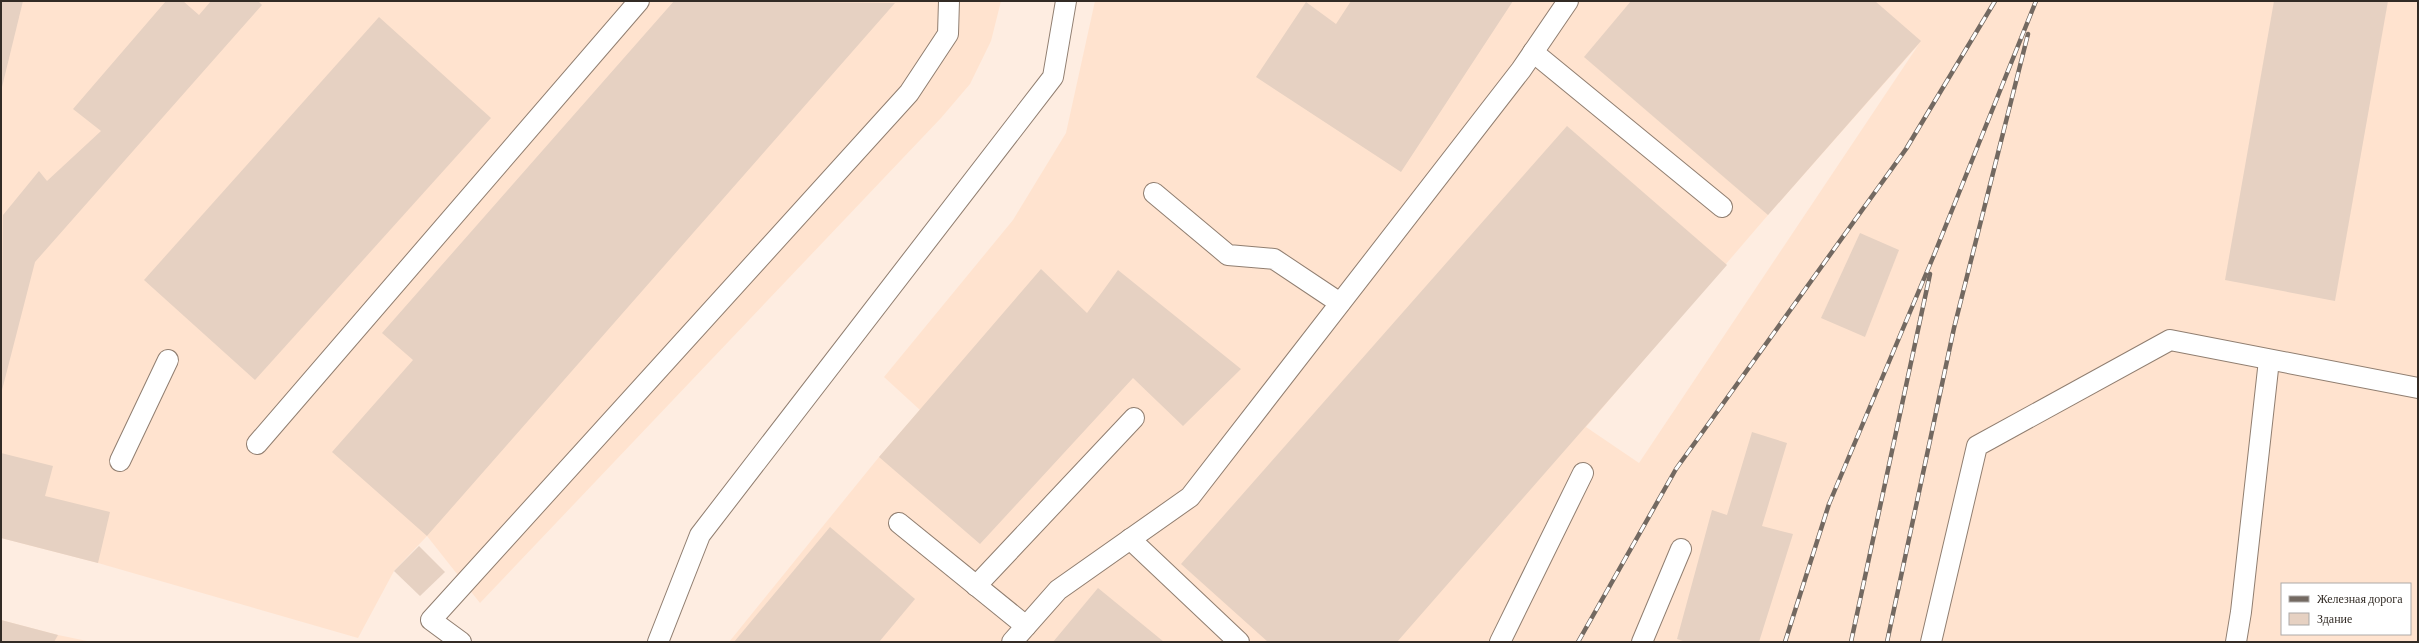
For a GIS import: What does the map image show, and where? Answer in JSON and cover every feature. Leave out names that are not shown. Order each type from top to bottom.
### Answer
[{"type":"lane","points":[[257,444],[639,1]]},
{"type":"lane","points":[[461,642],[431,620],[909,93],[948,34],[949,1]]},
{"type":"lane","points":[[658,642],[700,536],[1053,77],[1066,1]]},
{"type":"lane","points":[[1012,642],[1058,590],[1190,497],[1533,52],[1568,1]]},
{"type":"lane","points":[[1533,52],[1722,207]]},
{"type":"lane","points":[[1154,193],[1228,255],[1274,259],[1340,303]]},
{"type":"lane","points":[[1932,642],[1977,446],[2170,340],[2418,388]]},
{"type":"lane","points":[[120,461],[168,360]]},
{"type":"lane","points":[[2236,642],[2241,612],[2270,360]]},
{"type":"lane","points":[[976,586],[1134,418]]},
{"type":"lane","points":[[1500,642],[1583,473]]},
{"type":"lane","points":[[899,523],[1026,626]]},
{"type":"lane","points":[[1130,539],[1239,642]]},
{"type":"lane","points":[[1642,642],[1681,549]]},
{"type":"shaded area","points":[[1,1],[1001,1],[991,41],[970,84],[941,118],[480,603],[427,536],[394,571],[358,638],[98,563],[1,538]]},
{"type":"shaded area","points":[[1095,1],[2418,1],[2418,642],[729,642],[879,457],[920,410],[884,377],[1013,220],[1066,133]],"holes":[[[1919,44],[1639,463],[1586,427],[1768,215]]]},
{"type":"shaded area","points":[[1,620],[58,635],[92,642],[1,642]]},
{"type":"building","points":[[1,1],[23,1],[2,87],[1,87]]},
{"type":"building","points":[[166,1],[183,1],[199,15],[211,1],[258,1],[262,5],[35,262],[1,394],[3,215],[39,171],[47,181],[101,131],[73,109]]},
{"type":"building","points":[[674,1],[895,3],[427,536],[332,452],[413,360],[382,333]]},
{"type":"building","points":[[1351,1],[1513,1],[1401,172],[1256,77],[1306,2],[1336,24]]},
{"type":"building","points":[[1631,1],[1875,1],[1921,41],[1768,215],[1584,57]]},
{"type":"building","points":[[2274,1],[2388,1],[2335,301],[2225,280]]},
{"type":"building","points":[[379,17],[491,118],[255,380],[144,280]]},
{"type":"building","points":[[1567,126],[1727,265],[1397,642],[1268,642],[1181,564]]},
{"type":"building","points":[[1860,233],[1899,250],[1865,337],[1821,318]]},
{"type":"building","points":[[1041,269],[1087,313],[1118,270],[1241,369],[1183,426],[1133,378],[980,544],[879,457]]},
{"type":"building","points":[[1752,432],[1787,443],[1762,526],[1793,534],[1759,642],[1686,642],[1677,639],[1712,510],[1727,515]]},
{"type":"building","points":[[1,453],[53,466],[45,496],[110,512],[98,563],[1,538]]},
{"type":"building","points":[[830,527],[915,599],[879,642],[734,642]]},
{"type":"building","points":[[419,546],[445,572],[420,596],[394,571]]},
{"type":"building","points":[[1098,588],[1164,642],[1053,642]]},
{"type":"building","points":[[1,620],[58,635],[54,642],[1,642]]},
{"type":"railway","points":[[1578,642],[1676,469],[1906,149],[1995,1]]},
{"type":"railway","points":[[1785,642],[1829,504],[1934,255],[2036,1]]},
{"type":"railway","points":[[1887,642],[1954,328],[2028,34]]},
{"type":"railway","points":[[1851,642],[1930,274]]}]
